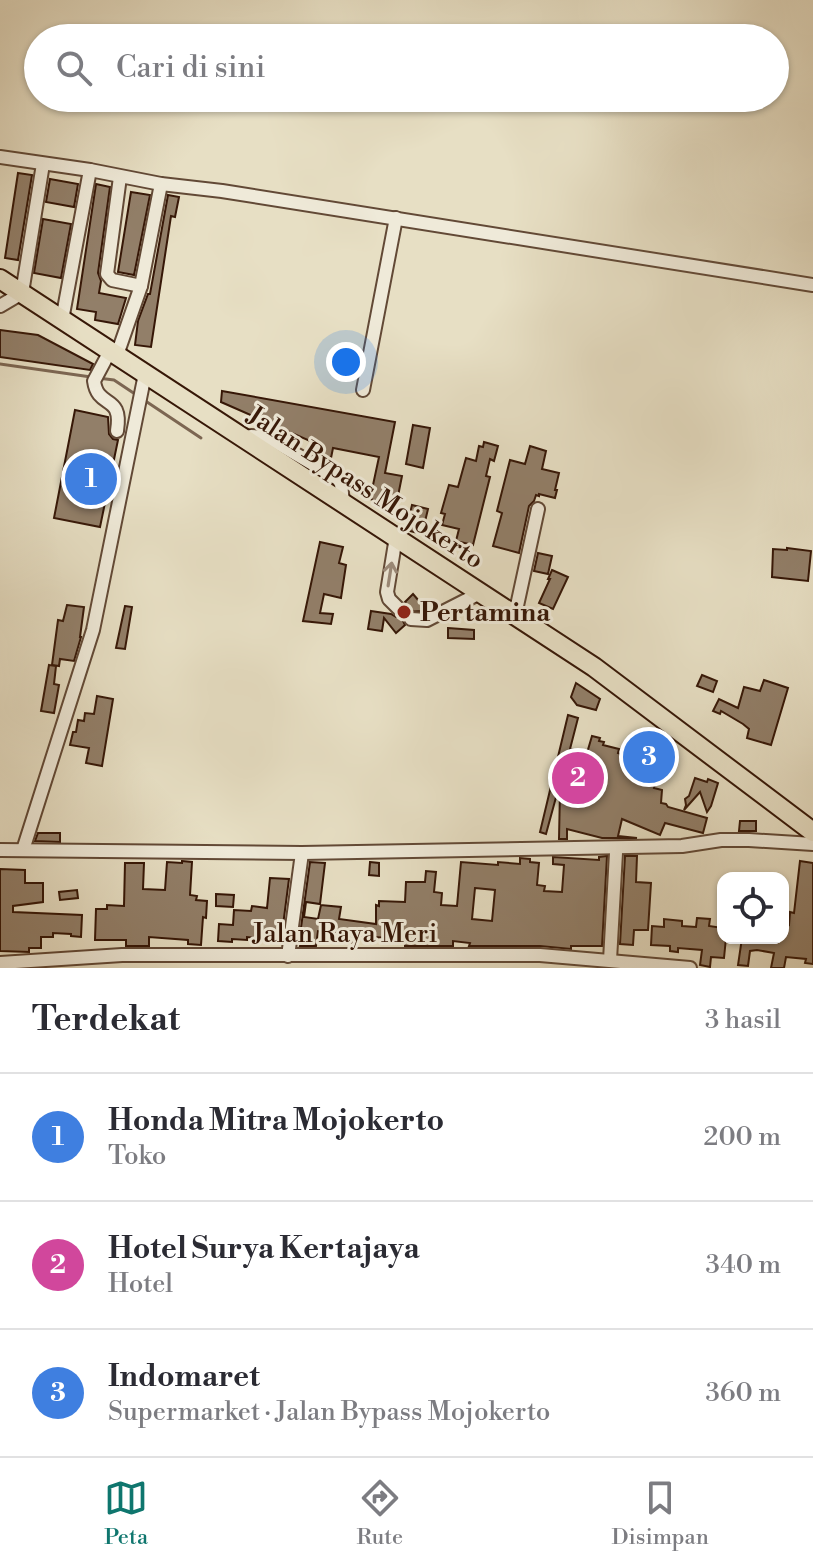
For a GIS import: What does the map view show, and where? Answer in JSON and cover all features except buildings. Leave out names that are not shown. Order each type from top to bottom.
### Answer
[{"type":"highway","name":"Jalan Bypass Mojokerto","points":[[0,279],[113,353],[141,389],[245,438],[620,685],[813,832]]},
{"type":"street","points":[[0,157],[813,285]]},
{"type":"street","points":[[0,306],[22,293],[43,164]]},
{"type":"street","points":[[62,320],[90,170]]},
{"type":"street","points":[[120,177],[107,274],[112,280],[141,286]]},
{"type":"street","points":[[117,431],[117,410],[97,393],[96,376],[113,353],[141,286],[161,184]]},
{"type":"street","points":[[363,390],[396,218]]},
{"type":"street","points":[[23,850],[93,630],[141,389]]},
{"type":"street","points":[[515,615],[538,509]]},
{"type":"street","points":[[396,537],[387,592],[398,608]]},
{"type":"street","points":[[411,619],[422,622],[480,593]]},
{"type":"street","points":[[0,850],[302,853],[682,846],[721,840],[813,844]]},
{"type":"street","points":[[288,956],[302,853]]},
{"type":"street","points":[[616,853],[616,963]]},
{"type":"street","name":"Jalan Raya Meri","points":[[0,963],[112,955],[288,956],[385,962],[552,955],[690,968]]},
{"type":"waterway","points":[[0,364],[91,377]]},
{"type":"waterway","points":[[98,378],[114,380],[138,396]]},
{"type":"waterway","points":[[144,400],[201,438]]},
{"type":"place","name":"Honda Mitra Mojokerto","points":[[91,479]]},
{"type":"place","name":"Pertamina","points":[[404,612]]},
{"type":"place","name":"Indomaret","points":[[649,757]]},
{"type":"place","name":"Hotel Surya Kertajaya","points":[[578,778]]}]
